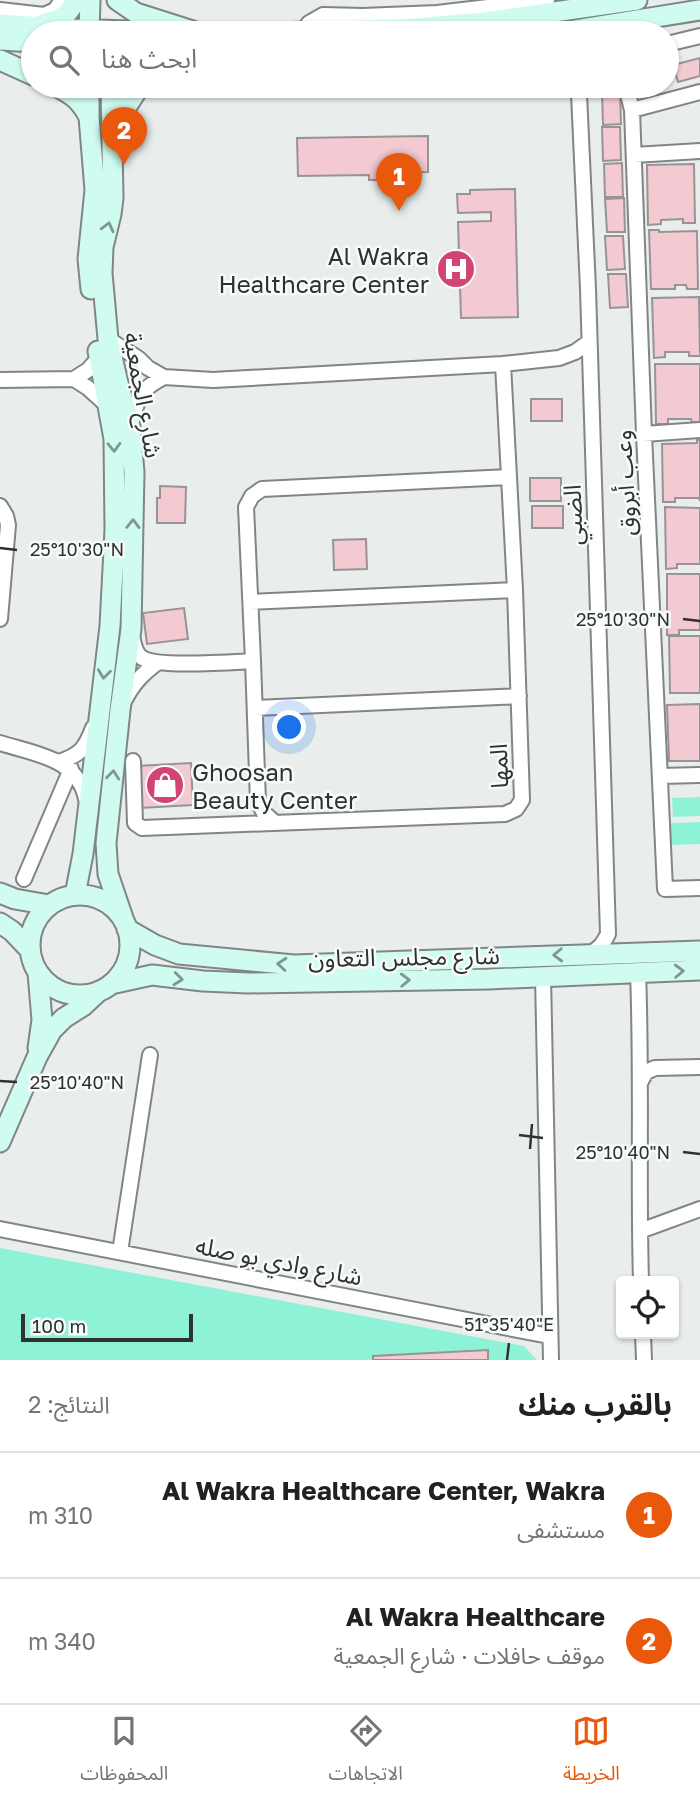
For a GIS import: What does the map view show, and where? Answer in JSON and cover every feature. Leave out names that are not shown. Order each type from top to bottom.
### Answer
[{"type":"main road","points":[[55,21],[70,11],[76,0]]},
{"type":"main road","points":[[101,21],[114,0],[159,21]]},
{"type":"main road","points":[[491,21],[636,0]]},
{"type":"main road","points":[[636,21],[700,10]]},
{"type":"main road","points":[[659,21],[662,17]]},
{"type":"main road","points":[[0,24],[21,30]]},
{"type":"main road","points":[[0,40],[21,36]]},
{"type":"main road","points":[[0,58],[21,58]]},
{"type":"main road","points":[[0,58],[21,69]]},
{"type":"main road","points":[[76,98],[89,117]]},
{"type":"main road","name":"شارع الجمعية","points":[[75,895],[88,808],[131,629],[134,472],[130,426],[118,383],[103,347],[88,259],[95,190],[89,98]]},
{"type":"main road","name":"شارع الجمعية","points":[[111,98],[113,198],[103,247],[102,273],[103,347],[114,439],[115,530],[110,626],[111,707],[106,843],[108,874],[126,925]]},
{"type":"main road","points":[[111,135],[133,98]]},
{"type":"main road","points":[[0,892],[15,899],[49,905]]},
{"type":"main road","points":[[0,1142],[37,1057],[52,1030],[105,988],[121,973],[128,960],[130,944],[126,925],[115,909],[89,896],[61,898],[49,905],[37,918],[31,933],[32,962],[50,985],[65,993],[82,995],[105,988]]},
{"type":"main road","points":[[0,923],[30,950]]},
{"type":"main road","name":"شارع مجلس التعاون","points":[[126,925],[155,946],[179,954],[294,965],[700,951]]},
{"type":"main road","name":"شارع مجلس التعاون","points":[[105,988],[152,975],[248,983],[700,970]]},
{"type":"main road","points":[[37,1057],[42,1020],[38,973]]},
{"type":"street","points":[[312,21],[323,15],[437,13],[547,0]]},
{"type":"street","points":[[0,10],[44,15],[59,5]]},
{"type":"street","points":[[679,41],[700,36]]},
{"type":"street","points":[[679,98],[700,92]]},
{"type":"street","name":"الضبي","points":[[578,98],[608,934]]},
{"type":"street","name":"وعب أبروق","points":[[629,98],[632,110],[665,889],[700,888]]},
{"type":"street","points":[[632,110],[677,98]]},
{"type":"street","points":[[634,155],[700,151]]},
{"type":"street","points":[[0,380],[74,379],[88,370],[103,347],[139,359],[164,377],[213,380],[503,364],[559,358],[575,352],[589,342]]},
{"type":"street","name":"المها","points":[[133,761],[135,822],[142,828],[505,814],[516,809],[522,800],[519,696],[503,364]]},
{"type":"street","points":[[130,426],[140,394],[148,385],[164,377]]},
{"type":"street","points":[[74,379],[108,406]]},
{"type":"street","points":[[644,434],[700,430]]},
{"type":"street","points":[[275,822],[264,813],[258,802],[246,507],[252,496],[262,489],[509,477]]},
{"type":"street","points":[[0,506],[8,525],[0,619]]},
{"type":"street","points":[[251,602],[514,590]]},
{"type":"street","points":[[131,629],[134,648],[141,658],[157,663],[253,662]]},
{"type":"street","points":[[24,879],[65,765],[87,743],[111,707],[142,674],[157,663]]},
{"type":"street","points":[[255,708],[519,696]]},
{"type":"street","points":[[0,743],[65,765],[84,787],[88,808]]},
{"type":"street","points":[[660,776],[700,775]]},
{"type":"street","points":[[589,954],[598,950],[608,934],[615,943],[636,952]]},
{"type":"street","points":[[638,972],[641,1276]]},
{"type":"street","points":[[543,976],[551,1360]]},
{"type":"street","points":[[120,1252],[150,1055]]},
{"type":"street","points":[[640,1083],[646,1072],[655,1068],[700,1067]]},
{"type":"street","points":[[640,1231],[700,1209]]},
{"type":"street","name":"شارع وادي بو صله","points":[[0,1229],[549,1336]]},
{"type":"street","points":[[643,1339],[644,1360]]},
{"type":"green space","points":[[700,797],[700,816],[673,817],[672,798]]},
{"type":"green space","points":[[700,822],[700,844],[671,845],[670,823]]},
{"type":"green space","points":[[0,1248],[524,1346],[537,1360],[0,1360]]},
{"type":"building","points":[[700,58],[700,76],[679,82],[679,63]]},
{"type":"building","points":[[602,98],[620,98],[621,124],[603,125]]},
{"type":"building","points":[[602,127],[620,127],[621,160],[603,161]]},
{"type":"building","points":[[428,136],[428,172],[381,173],[382,180],[369,180],[369,175],[298,176],[297,138]]},
{"type":"building","points":[[622,163],[623,197],[605,197],[604,164]]},
{"type":"building","points":[[694,164],[695,223],[683,223],[683,219],[661,220],[661,224],[648,225],[647,165]]},
{"type":"building","points":[[515,189],[518,317],[461,318],[458,222],[491,221],[491,212],[458,213],[457,194],[470,194],[470,190]]},
{"type":"building","points":[[624,198],[625,232],[607,232],[605,199]]},
{"type":"building","points":[[649,230],[697,231],[698,289],[675,285],[675,289],[651,289]]},
{"type":"building","points":[[605,236],[623,236],[625,269],[607,270]]},
{"type":"building","points":[[608,274],[626,274],[628,307],[610,308]]},
{"type":"building","points":[[699,297],[700,356],[689,356],[689,352],[665,352],[665,357],[654,358],[652,298]]},
{"type":"building","points":[[655,364],[700,364],[700,422],[692,422],[691,419],[668,419],[668,424],[656,424]]},
{"type":"building","points":[[531,399],[562,399],[562,421],[531,421]]},
{"type":"building","points":[[697,440],[700,440],[700,501],[699,498],[675,498],[675,502],[663,502],[662,444],[697,443]]},
{"type":"building","points":[[530,478],[561,478],[561,501],[530,501]]},
{"type":"building","points":[[160,486],[186,487],[185,523],[157,523]]},
{"type":"building","points":[[532,506],[563,506],[563,528],[532,528]]},
{"type":"building","points":[[665,507],[700,508],[700,564],[677,564],[677,568],[666,569]]},
{"type":"building","points":[[366,539],[367,569],[334,570],[333,540]]},
{"type":"building","points":[[667,574],[700,574],[700,630],[679,630],[679,635],[667,635]]},
{"type":"building","points":[[184,608],[188,639],[147,644],[143,613]]},
{"type":"building","points":[[669,636],[700,636],[700,693],[670,693]]},
{"type":"building","points":[[700,704],[700,761],[669,761],[667,705]]},
{"type":"building","name":"Ghoosan Beauty Center","points":[[191,763],[193,805],[140,808],[137,766]]},
{"type":"building","points":[[488,1350],[488,1360],[373,1360],[373,1356]]},
{"type":"place","name":"Al Wakra Healthcare","points":[[124,165]]},
{"type":"place","name":"Al Wakra Healthcare Center, Wakra","points":[[399,211]]},
{"type":"place","name":"Al Wakra Healthcare Center","points":[[456,269]]},
{"type":"place","name":"Ghoosan Beauty Center","points":[[165,785]]}]
